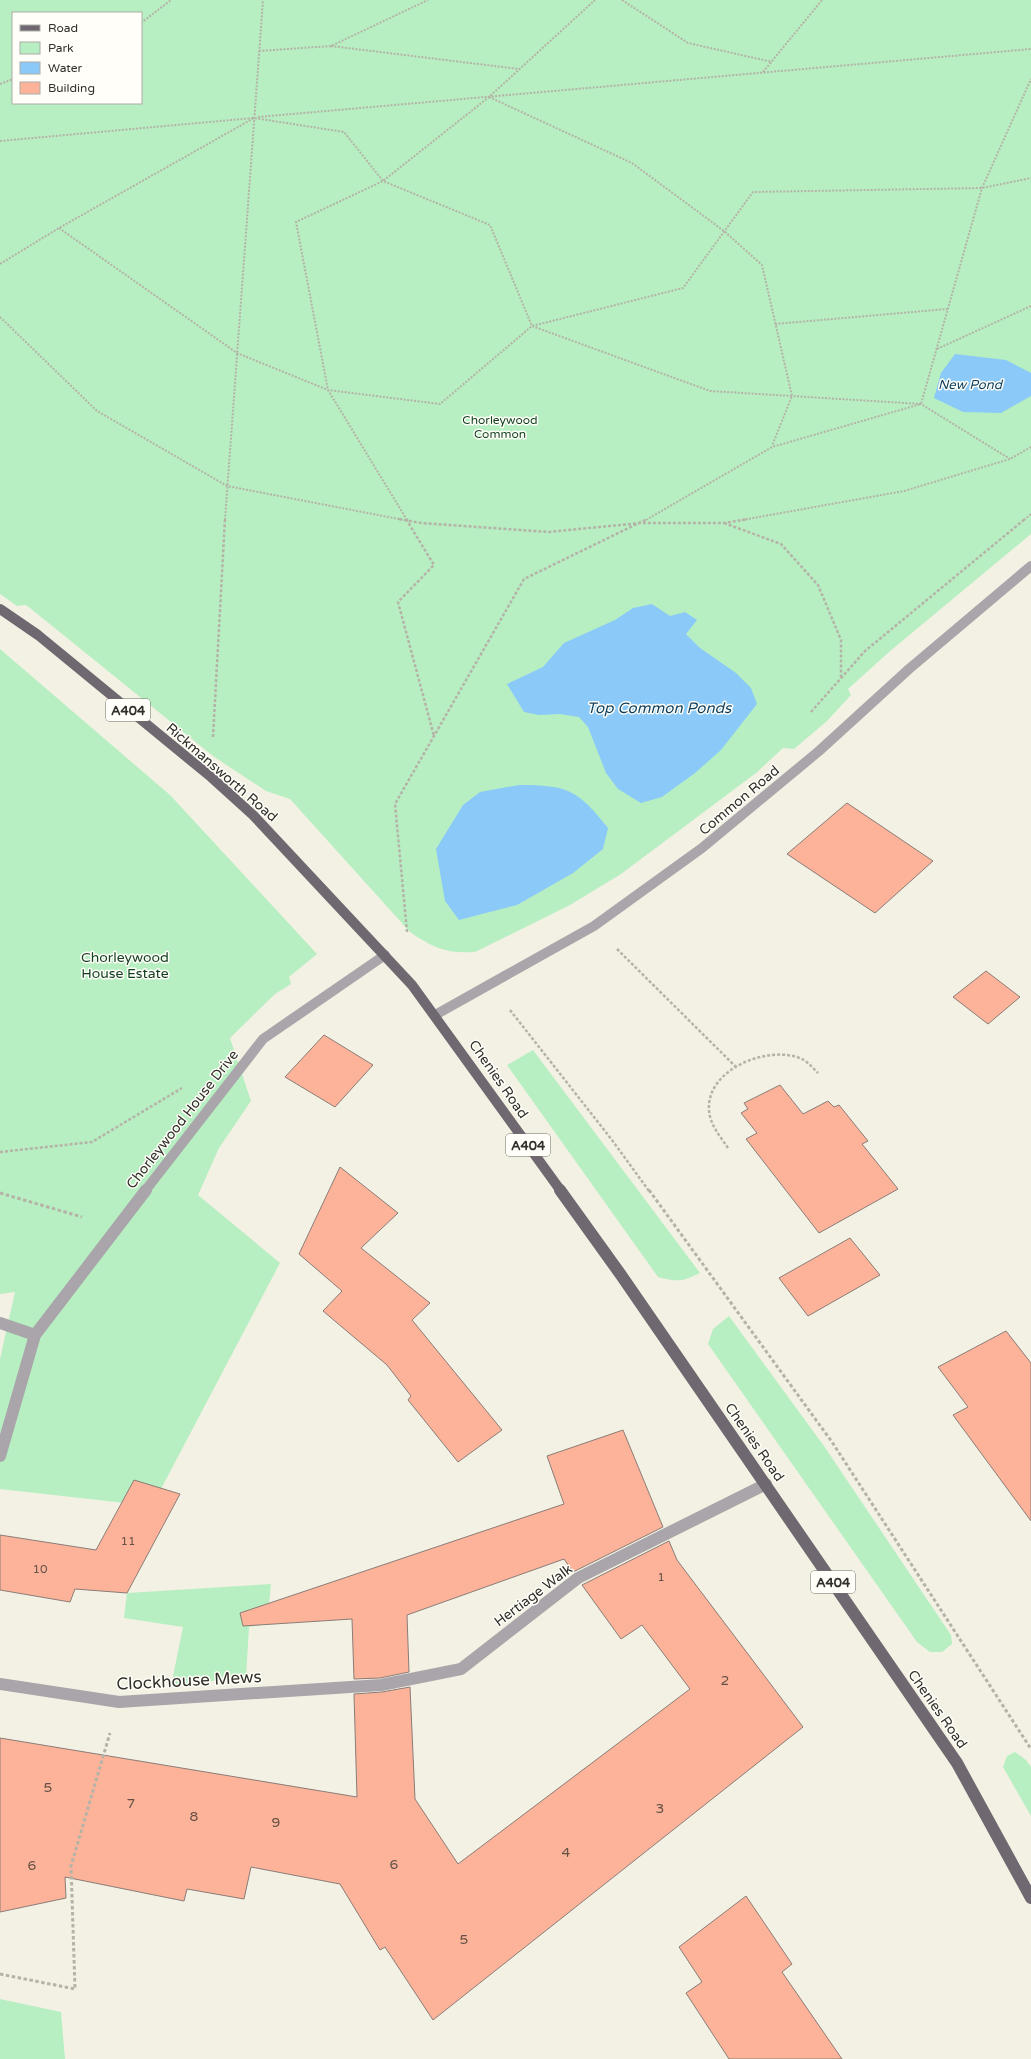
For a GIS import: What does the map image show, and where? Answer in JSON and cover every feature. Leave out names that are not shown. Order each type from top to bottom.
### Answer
[{"type":"main road","name":"Rickmansworth Road","points":[[0,609],[38,635],[211,777],[253,815],[385,955],[412,985],[435,1015]]},
{"type":"main road","name":"Chenies Road","points":[[435,1015],[620,1275],[766,1484],[957,1763],[1031,1898]]},
{"type":"street","name":"Common Road","points":[[435,1015],[594,926],[702,848],[819,751],[909,669],[1031,566]]},
{"type":"street","name":"Chorleywood House Drive","points":[[0,1456],[35,1335],[117,1228],[263,1039],[385,955]]},
{"type":"street","points":[[0,1323],[35,1335]]},
{"type":"street","name":"Hertiage Walk","points":[[381,1686],[461,1669],[578,1578],[766,1484]]},
{"type":"street","name":"Clockhouse Mews","points":[[0,1684],[119,1702],[381,1686]]},
{"type":"path","points":[[142,22],[171,0]]},
{"type":"path","points":[[211,777],[227,486],[262,0]]},
{"type":"path","points":[[331,46],[428,0]]},
{"type":"path","points":[[434,736],[398,602],[434,565],[328,390],[296,222],[383,181],[489,97],[595,0]]},
{"type":"path","points":[[622,0],[688,43],[772,62]]},
{"type":"path","points":[[763,73],[822,0]]},
{"type":"path","points":[[259,51],[331,46],[520,69]]},
{"type":"path","points":[[0,141],[1031,49]]},
{"type":"path","points":[[0,84],[12,79]]},
{"type":"path","points":[[921,404],[982,188],[1031,79]]},
{"type":"path","points":[[489,97],[632,163],[724,231],[762,265],[792,396],[772,447]]},
{"type":"path","points":[[0,264],[59,228],[254,118],[344,132],[383,181],[490,224],[532,326],[710,391],[921,404],[1010,459]]},
{"type":"path","points":[[59,228],[237,353],[328,390],[440,404],[532,326],[683,288],[753,192],[982,188],[1031,178]]},
{"type":"path","points":[[936,349],[1031,306]]},
{"type":"path","points":[[775,324],[947,309]]},
{"type":"path","points":[[0,317],[97,411],[227,486],[407,520],[549,532],[640,523],[724,523],[904,491],[1010,459],[1031,447]]},
{"type":"path","points":[[412,985],[395,804],[524,579],[640,523],[772,447],[921,404]]},
{"type":"path","points":[[809,714],[865,651],[1031,514]]},
{"type":"path","points":[[724,523],[781,544],[818,585],[841,640],[841,678]]},
{"type":"path","points":[[594,926],[735,1066]]},
{"type":"path","points":[[490,984],[612,1140],[832,1442],[1031,1749]]},
{"type":"path","points":[[728,1148],[713,1125],[708,1110],[712,1093],[735,1066],[746,1060],[781,1055],[802,1059],[818,1073]]},
{"type":"path","points":[[0,1152],[92,1142],[188,1084]]},
{"type":"path","points":[[0,1193],[117,1228]]},
{"type":"path","points":[[0,1974],[75,1988],[71,1866],[119,1702]]},
{"type":"green space","name":"Chorleywood Common","points":[[0,0],[1031,0],[1031,534],[889,652],[848,689],[851,695],[827,721],[794,749],[783,748],[756,773],[621,874],[570,905],[475,952],[448,951],[433,946],[410,932],[290,799],[266,791],[213,756],[30,608],[26,605],[17,606],[0,594]]},
{"type":"green space","name":"Chorleywood House Estate","points":[[0,649],[170,795],[317,954],[289,977],[291,984],[275,994],[230,1038],[251,1101],[219,1148],[198,1195],[280,1263],[152,1506],[0,1489],[0,1359],[15,1292],[0,1294]]},
{"type":"green space","points":[[533,1050],[700,1273],[684,1280],[670,1280],[658,1277],[507,1065]]},
{"type":"green space","points":[[729,1316],[824,1446],[951,1635],[952,1644],[942,1652],[930,1652],[917,1642],[708,1344],[713,1329]]},
{"type":"green space","points":[[271,1584],[267,1624],[249,1627],[246,1677],[171,1686],[183,1627],[124,1618],[127,1593]]},
{"type":"green space","points":[[1015,1752],[1026,1760],[1031,1767],[1031,1816],[1003,1767],[1007,1756]]},
{"type":"green space","points":[[0,1999],[61,2012],[65,2059],[0,2059]]},
{"type":"water","name":"New Pond","points":[[955,354],[1006,360],[1031,373],[1031,396],[1001,413],[963,412],[934,398],[941,373]]},
{"type":"water","name":"Top Common Ponds","points":[[652,604],[670,616],[685,612],[697,620],[686,634],[700,648],[736,673],[751,688],[757,704],[721,750],[695,773],[662,797],[641,803],[618,789],[606,773],[588,727],[579,717],[560,714],[539,715],[524,712],[507,684],[543,667],[564,643],[615,620],[633,608]]},
{"type":"water","points":[[519,785],[549,786],[571,792],[580,798],[598,815],[608,828],[603,849],[573,873],[517,905],[459,920],[445,901],[436,849],[463,805],[480,792]]},
{"type":"building","points":[[847,803],[933,861],[875,913],[787,854]]},
{"type":"building","points":[[986,971],[1020,997],[988,1024],[953,997]]},
{"type":"building","points":[[324,1035],[373,1065],[335,1107],[285,1077]]},
{"type":"building","points":[[780,1085],[803,1114],[828,1101],[834,1107],[839,1105],[868,1141],[862,1144],[898,1189],[819,1233],[746,1139],[757,1133],[741,1113],[748,1109],[744,1103]]},
{"type":"building","points":[[340,1167],[398,1213],[361,1248],[430,1303],[412,1320],[502,1430],[458,1462],[408,1400],[411,1396],[387,1365],[323,1311],[342,1291],[299,1254]]},
{"type":"building","points":[[850,1238],[880,1275],[808,1316],[779,1278]]},
{"type":"building","points":[[1006,1331],[1031,1363],[1031,1521],[953,1415],[968,1407],[938,1367]]},
{"type":"building","points":[[623,1430],[663,1527],[573,1572],[564,1559],[407,1615],[409,1672],[380,1678],[354,1679],[352,1619],[243,1626],[240,1613],[564,1504],[547,1456]]},
{"type":"building","points":[[134,1480],[180,1494],[127,1593],[75,1589],[70,1602],[0,1590],[0,1535],[96,1550]]},
{"type":"building","points":[[669,1541],[677,1560],[803,1727],[433,2020],[385,1947],[380,1950],[340,1884],[251,1867],[244,1899],[187,1889],[184,1901],[65,1877],[66,1898],[0,1912],[0,1738],[357,1797],[354,1694],[382,1692],[410,1687],[415,1799],[458,1864],[690,1689],[642,1625],[621,1639],[582,1585]]},
{"type":"building","points":[[746,1896],[792,1964],[782,1972],[842,2059],[729,2059],[686,1993],[702,1982],[679,1947]]}]
